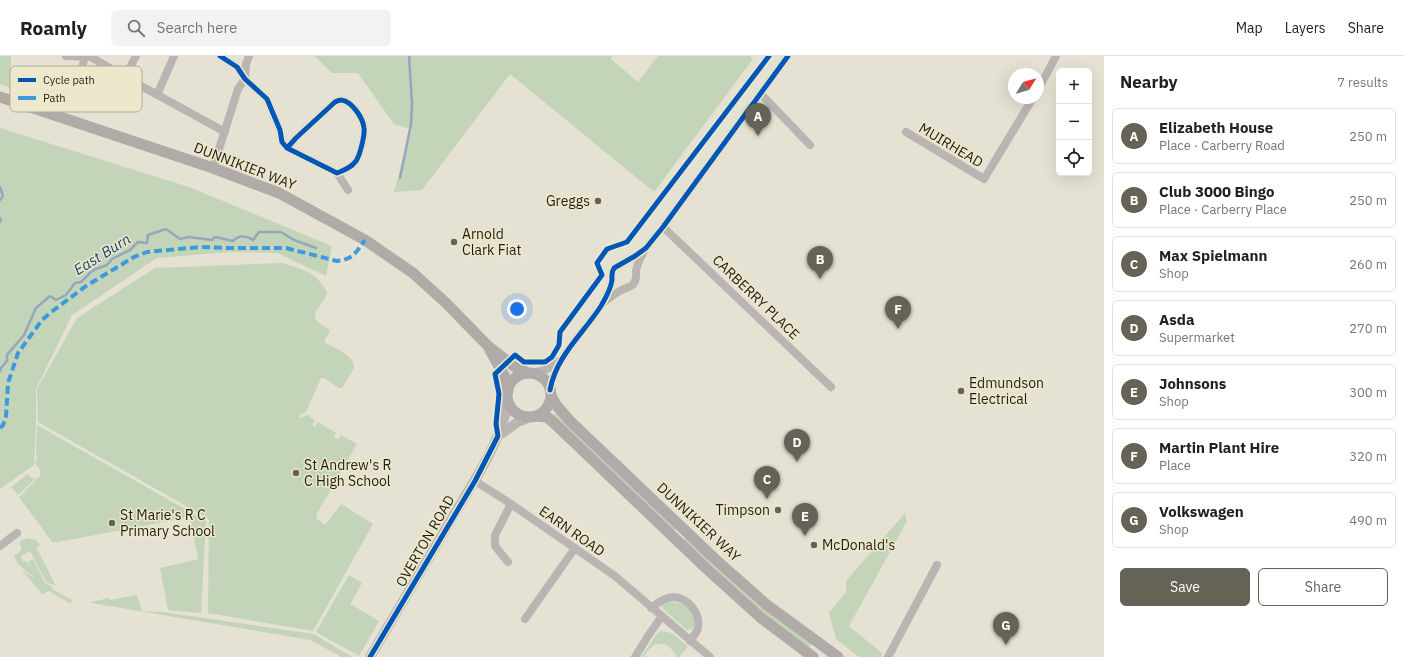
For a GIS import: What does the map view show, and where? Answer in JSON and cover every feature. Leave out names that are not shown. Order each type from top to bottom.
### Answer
[{"type":"main road","name":"DUNNIKIER WAY","points":[[0,97],[10,100]]},
{"type":"main road","name":"DUNNIKIER WAY","points":[[45,112],[213,168],[279,193],[365,240],[413,274],[446,303],[488,346],[515,367],[529,373]]},
{"type":"main road","name":"DUNNIKIER WAY","points":[[488,346],[505,377],[508,396]]},
{"type":"main road","points":[[529,373],[544,379],[548,384],[551,393],[550,403],[547,409],[533,417],[518,414],[510,405],[508,396],[510,385],[514,379],[520,375],[529,373]]},
{"type":"main road","name":"DUNNIKIER WAY","points":[[551,393],[557,406],[571,422],[715,559],[767,605],[838,657]]},
{"type":"main road","name":"DUNNIKIER WAY","points":[[533,417],[547,417],[554,423],[708,570],[760,617],[813,657]]},
{"type":"street","points":[[66,56],[89,57],[105,66]]},
{"type":"street","points":[[131,66],[136,56]]},
{"type":"street","points":[[157,95],[174,56]]},
{"type":"street","points":[[220,56],[237,67],[245,79],[267,99],[280,130],[282,142],[287,148],[337,173],[348,190]]},
{"type":"street","points":[[213,168],[238,89],[245,79],[246,64],[249,56]]},
{"type":"street","points":[[551,393],[552,379],[562,358],[608,298],[635,283],[639,260],[646,248],[788,56]]},
{"type":"street","points":[[1044,79],[1056,56]]},
{"type":"street","points":[[142,87],[224,132]]},
{"type":"street","points":[[761,94],[810,145]]},
{"type":"street","points":[[287,148],[321,114],[335,102],[342,100],[354,108],[362,121],[364,129],[360,150],[356,161],[350,167],[337,173]]},
{"type":"street","name":"MUIRHEAD","points":[[906,132],[984,179],[1029,104]]},
{"type":"street","name":"CARBERRY PLACE","points":[[663,227],[831,387]]},
{"type":"street","points":[[600,307],[612,280],[613,271],[617,266],[646,248]]},
{"type":"street","points":[[621,264],[629,264],[636,272]]},
{"type":"street","points":[[612,280],[617,286],[624,289]]},
{"type":"street","points":[[529,373],[541,372],[553,366],[562,358]]},
{"type":"street","name":"OVERTON ROAD","points":[[370,657],[475,480],[498,436],[506,411],[508,396]]},
{"type":"street","name":"OVERTON ROAD","points":[[498,436],[518,422],[533,417]]},
{"type":"street","name":"EARN ROAD","points":[[475,480],[615,576],[710,657]]},
{"type":"street","points":[[508,562],[495,546],[495,536],[512,504]]},
{"type":"street","points":[[0,546],[17,533]]},
{"type":"street","points":[[525,619],[575,548]]},
{"type":"street","points":[[888,657],[937,565]]},
{"type":"street","points":[[651,608],[664,599],[674,598],[683,600],[690,604],[697,616],[698,621],[698,628],[690,641]]},
{"type":"street","points":[[635,657],[662,616]]},
{"type":"green space","points":[[0,56],[11,56],[10,88],[0,84]]},
{"type":"green space","points":[[315,56],[612,56],[611,59],[638,82],[658,56],[750,56],[753,59],[654,192],[510,74],[422,190],[394,192],[411,129],[394,124],[358,73],[332,73]]},
{"type":"green space","points":[[0,128],[189,187],[332,246],[326,276],[277,253],[229,252],[157,258],[72,315],[36,389],[34,465],[0,489]]},
{"type":"green space","name":"St Andrew's R C High School","points":[[282,263],[309,272],[323,286],[327,293],[315,313],[315,317],[317,321],[330,330],[324,342],[343,352],[354,364],[354,368],[342,388],[339,388],[324,378],[321,378],[306,412],[299,415],[300,418],[307,415],[315,420],[312,425],[315,427],[318,422],[336,433],[334,437],[338,439],[341,435],[357,444],[316,515],[316,518],[325,525],[341,504],[373,524],[313,631],[208,613],[209,519],[38,422],[37,389],[77,318],[155,268]]},
{"type":"green space","points":[[557,412],[676,527],[674,530],[552,417]]},
{"type":"green space","points":[[37,425],[206,521],[201,613],[168,610],[160,568],[198,559],[190,517],[53,543],[19,497],[40,476],[40,470],[35,463],[38,457],[36,456]]},
{"type":"green space","points":[[28,474],[32,479],[36,478],[18,495],[11,487]]},
{"type":"green space","points":[[905,513],[907,521],[849,626],[882,653],[881,657],[859,657],[836,639],[829,613],[846,592],[846,581]]},
{"type":"green space","points":[[687,537],[812,643],[809,647],[756,607],[684,540]]},
{"type":"green space","points":[[28,538],[36,540],[40,545],[36,547],[56,586],[46,582],[30,551],[21,556],[23,562],[26,561],[31,569],[28,562],[33,559],[45,583],[72,600],[71,604],[49,591],[42,594],[21,569],[32,577],[34,575],[32,576],[18,564],[14,556],[22,550],[19,542]]},
{"type":"green space","points":[[349,575],[362,583],[350,604],[379,621],[359,656],[316,632]]},
{"type":"green space","points":[[137,595],[142,611],[163,612],[314,634],[352,657],[342,657],[310,640],[92,603],[91,602],[109,598],[110,600]]},
{"type":"green space","points":[[668,602],[680,603],[691,610],[695,626],[692,629],[687,630],[661,607],[663,604]]},
{"type":"green space","points":[[661,631],[672,633],[688,646],[679,657],[677,657],[669,647],[660,644],[652,647],[644,657],[641,657],[657,634]]},
{"type":"waterway","points":[[400,178],[411,124],[412,103],[409,56]]},
{"type":"waterway","points":[[0,187],[3,196],[0,200]]},
{"type":"waterway","points":[[0,218],[0,222]]},
{"type":"waterway","name":"East Burn","points":[[0,371],[7,361],[7,355],[24,335],[36,308],[50,296],[56,300],[66,295],[75,283],[81,282],[91,272],[107,265],[112,259],[130,250],[138,242],[147,243],[148,235],[166,229],[180,239],[189,237],[212,240],[215,237],[233,241],[242,236],[253,240],[259,232],[281,232],[294,240],[316,248]]},
{"type":"marked path","points":[[0,428],[3,425],[6,416],[8,383],[18,353],[42,320],[86,286],[134,257],[147,252],[200,247],[286,248],[337,261],[351,257],[365,240]]},
{"type":"cycle path","points":[[220,56],[237,67],[245,79],[267,99],[280,130],[282,142],[287,148],[337,173],[350,167],[358,158],[364,135],[363,124],[353,107],[349,103],[339,100],[335,102],[287,148]]},
{"type":"cycle path","points":[[370,657],[475,481],[498,436],[496,424],[499,394],[495,374],[515,355],[524,362],[545,362],[552,357],[559,345],[560,332],[602,275],[597,263],[607,249],[627,242],[769,56]]},
{"type":"cycle path","points":[[550,390],[553,378],[564,356],[594,316],[606,297],[612,280],[614,268],[646,248],[788,56]]},
{"type":"place","name":"Elizabeth House","points":[[758,136]]},
{"type":"place","name":"Greggs","points":[[598,201]]},
{"type":"place","name":"Arnold Clark Fiat","points":[[454,242]]},
{"type":"place","name":"Club 3000 Bingo","points":[[820,279]]},
{"type":"place","name":"Martin Plant Hire","points":[[898,329]]},
{"type":"place","name":"Edmundson Electrical","points":[[961,391]]},
{"type":"place","name":"Asda","points":[[797,462]]},
{"type":"place","name":"St Andrew's R C High School","points":[[296,473]]},
{"type":"place","name":"Max Spielmann","points":[[767,499]]},
{"type":"place","name":"Timpson","points":[[778,510]]},
{"type":"place","name":"St Marie's R C Primary School","points":[[112,523]]},
{"type":"place","name":"Johnsons","points":[[805,536]]},
{"type":"place","name":"McDonald's","points":[[814,545]]},
{"type":"place","name":"Volkswagen","points":[[1006,645]]}]
